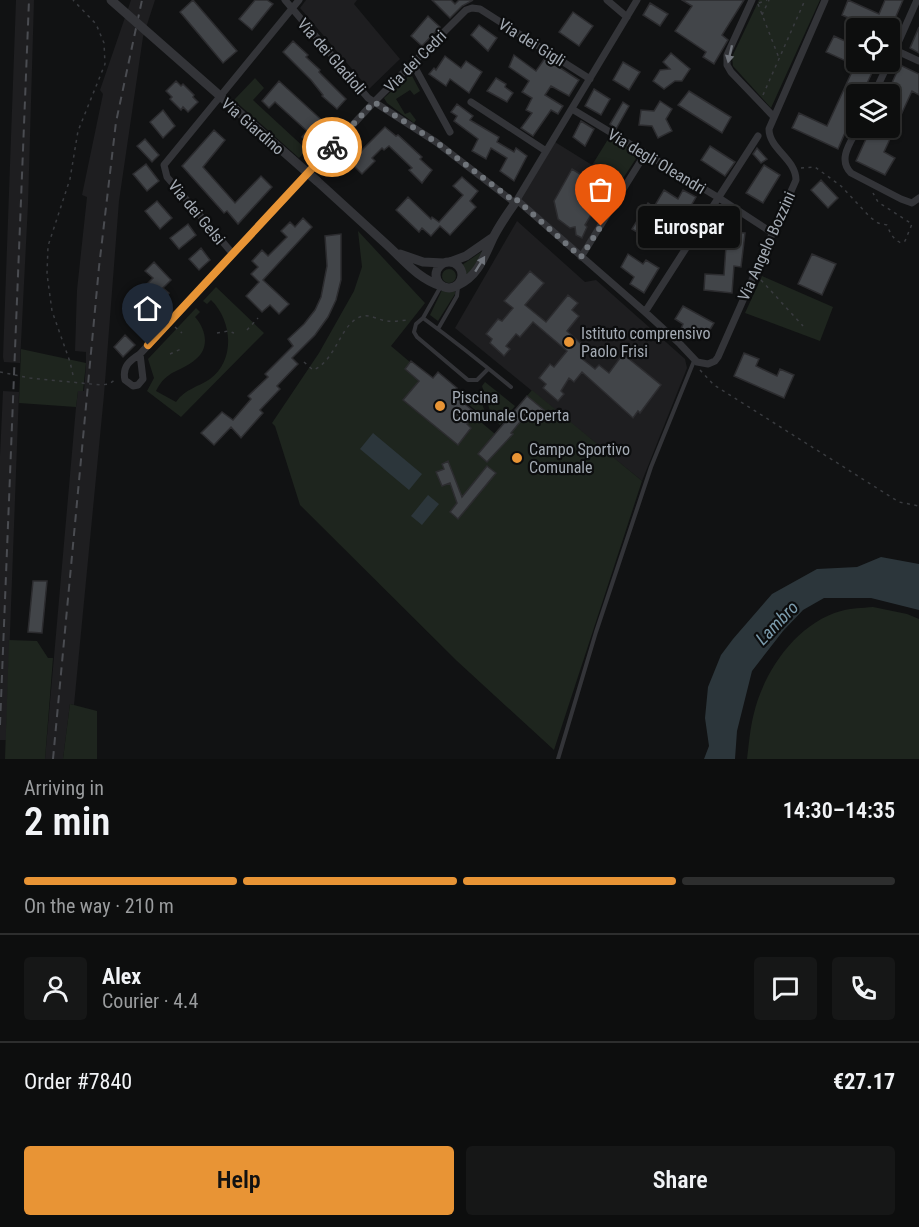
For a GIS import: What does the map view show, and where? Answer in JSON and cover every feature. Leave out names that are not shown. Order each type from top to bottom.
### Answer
[{"type":"street","name":"Via Giardino","points":[[111,0],[317,182],[419,276],[441,286]]},
{"type":"street","points":[[285,0],[292,9],[299,0]]},
{"type":"street","points":[[607,0],[627,17]]},
{"type":"street","points":[[494,236],[466,256],[446,263],[436,271],[436,279],[441,286],[458,285],[473,275],[494,236],[637,0]]},
{"type":"street","points":[[755,2],[728,53],[727,65],[774,117],[825,0]]},
{"type":"street","points":[[900,39],[917,0]]},
{"type":"street","name":"Via dei Cedri","points":[[124,374],[128,363],[140,354],[374,102],[464,12],[472,8]]},
{"type":"street","name":"Via dei Gigli","points":[[472,8],[480,9],[590,80]]},
{"type":"street","name":"Via dei Gladioli","points":[[292,9],[369,98],[436,142],[516,201],[645,312],[694,360]]},
{"type":"street","name":"Via dei Gelsi","points":[[233,254],[167,177],[164,169],[169,157],[292,9]]},
{"type":"street","points":[[900,52],[919,61]]},
{"type":"street","points":[[413,64],[450,132]]},
{"type":"street","points":[[471,102],[546,151]]},
{"type":"street","name":"Via degli Oleandri","points":[[572,109],[771,232]]},
{"type":"street","name":"Via Angelo Bozzini","points":[[694,360],[701,364],[708,364],[718,357],[795,180],[794,171],[771,138],[769,127],[774,117]]},
{"type":"street","points":[[645,312],[758,136]]},
{"type":"street","points":[[853,138],[844,156],[844,162],[850,173],[912,203],[919,198]]},
{"type":"street","points":[[581,257],[645,154]]},
{"type":"street","name":"Via Giardino","points":[[395,252],[423,262],[446,263]]},
{"type":"street","points":[[446,263],[455,264],[460,269],[462,278],[458,285]]},
{"type":"street","points":[[124,374],[129,384],[138,385],[142,382],[140,354]]},
{"type":"lane","points":[[438,329],[457,296],[458,285]]},
{"type":"lane","points":[[441,286],[423,318],[414,327],[414,332],[417,337],[471,381],[477,380],[488,369]]},
{"type":"lane","points":[[423,318],[511,387]]},
{"type":"lane","points":[[558,759],[596,632],[647,478],[694,360]]},
{"type":"path","points":[[73,0],[96,24],[104,43],[105,64],[78,131],[70,179],[48,246],[46,274],[52,311],[73,375]]},
{"type":"path","points":[[762,15],[769,0]]},
{"type":"path","points":[[763,96],[806,0]]},
{"type":"path","points":[[755,2],[779,59]]},
{"type":"path","points":[[794,171],[815,167],[842,186],[870,217],[878,223],[887,225],[891,235],[897,241],[901,243],[905,241],[912,224],[878,202],[871,183]]},
{"type":"path","points":[[754,273],[803,326]]},
{"type":"path","points":[[303,362],[313,370],[322,365],[347,328],[358,318],[369,316],[389,321],[423,318]]},
{"type":"path","points":[[247,330],[258,318]]},
{"type":"path","points":[[217,333],[228,331],[234,333]]},
{"type":"path","points":[[170,354],[181,349]]},
{"type":"path","points":[[694,360],[704,377],[714,385],[900,502],[919,506]]},
{"type":"path","points":[[0,372],[30,378],[101,385],[109,384],[124,374]]},
{"type":"shaded area","points":[[16,0],[34,0],[28,204],[20,363],[4,362],[3,357]]},
{"type":"shaded area","points":[[131,0],[155,0],[143,37],[119,201],[104,395],[74,705],[70,704],[63,759],[45,759],[76,407],[78,391],[84,391],[86,363],[86,352],[75,351],[77,290],[87,197],[82,195],[103,94],[100,90]]},
{"type":"shaded area","points":[[306,0],[357,0],[354,4],[400,59],[369,89],[300,8]]},
{"type":"shaded area","points":[[759,0],[820,0],[771,108],[733,66],[732,57]]},
{"type":"shaded area","points":[[411,74],[420,91],[414,95],[410,90],[396,99],[405,114],[410,112],[416,120],[414,123],[387,103],[384,98]]},
{"type":"shaded area","points":[[255,78],[264,88],[253,100],[307,150],[299,158],[234,100]]},
{"type":"shaded area","points":[[610,136],[639,154],[622,180],[594,162]]},
{"type":"shaded area","points":[[555,142],[592,165],[594,162],[625,182],[581,253],[520,199]]},
{"type":"shaded area","name":"Istituto comprensivo Paolo Frisi","points":[[517,221],[585,282],[596,280],[685,359],[687,368],[642,481],[455,328]]},
{"type":"shaded area","points":[[358,231],[425,303],[391,346],[495,434],[532,390],[642,481],[554,750],[457,661],[300,505],[275,426],[272,423],[319,353],[354,291],[362,267]]},
{"type":"shaded area","points":[[484,250],[470,273],[465,276],[462,265]]},
{"type":"shaded area","points":[[446,269],[452,269],[456,276],[452,283],[446,283],[442,279],[442,273]]},
{"type":"shaded area","points":[[762,276],[833,307],[820,341],[745,313]]},
{"type":"shaded area","points":[[216,287],[264,333],[181,417],[147,391],[154,378],[148,359],[196,308],[200,312],[195,317],[202,327],[205,338],[203,349],[196,359],[165,379],[156,391],[176,402],[183,394],[210,379],[218,371],[227,351],[227,329],[218,308],[211,300],[207,304],[203,301]]},
{"type":"shaded area","points":[[442,290],[455,290],[455,294],[438,321],[430,315]]},
{"type":"shaded area","points":[[21,349],[86,363],[83,391],[78,391],[76,407],[19,403]]},
{"type":"shaded area","points":[[485,382],[515,406],[500,425],[492,417],[482,386]]},
{"type":"shaded area","points":[[461,390],[471,398],[477,391],[489,422],[458,395]]},
{"type":"shaded area","points":[[3,391],[19,392],[6,740],[0,740],[0,456]]},
{"type":"shaded area","points":[[873,607],[907,614],[919,619],[919,759],[747,759],[754,713],[759,697],[774,665],[785,651],[797,637],[825,617],[845,610]]},
{"type":"shaded area","points":[[9,640],[37,641],[48,658],[53,658],[45,759],[5,759]]},
{"type":"shaded area","points":[[70,704],[97,711],[97,759],[63,759]]},
{"type":"water","points":[[373,433],[422,474],[409,490],[360,449]]},
{"type":"water","points":[[428,495],[439,504],[422,525],[411,516]]},
{"type":"water","name":"Lambro","points":[[881,557],[919,564],[919,610],[871,598],[824,598],[803,610],[783,631],[752,671],[737,731],[735,759],[704,759],[709,746],[705,718],[708,687],[721,655],[772,594],[817,569],[857,567]]},
{"type":"building","points":[[193,0],[237,51],[223,63],[180,12]]},
{"type":"building","points":[[255,0],[267,0],[273,4],[252,30],[239,19]]},
{"type":"building","points":[[432,0],[451,0],[455,4],[459,0],[473,0],[462,6],[450,18]]},
{"type":"building","points":[[682,0],[744,0],[722,35],[728,40],[714,64],[703,57],[706,52],[675,31],[692,6]]},
{"type":"building","points":[[848,0],[879,14],[885,0],[903,0],[895,18],[849,18],[842,15]]},
{"type":"building","points":[[650,3],[668,14],[660,26],[643,15]]},
{"type":"building","points":[[573,12],[593,26],[579,46],[559,32]]},
{"type":"building","points":[[428,16],[440,27],[422,46],[411,36]]},
{"type":"building","points":[[479,25],[497,38],[488,51],[471,35]]},
{"type":"building","points":[[919,27],[919,53],[910,48]]},
{"type":"building","points":[[834,36],[846,41],[846,61],[826,52]]},
{"type":"building","points":[[293,41],[346,99],[337,109],[322,96],[311,80],[283,52]]},
{"type":"building","points":[[671,53],[690,69],[682,81],[675,81],[664,89],[653,81],[660,70],[670,69],[663,62]]},
{"type":"building","points":[[514,55],[536,71],[545,58],[579,80],[569,96],[551,86],[545,95],[563,106],[558,114],[551,110],[533,136],[521,128],[532,113],[526,110],[532,98],[522,92],[529,81],[509,67]]},
{"type":"building","points":[[445,56],[461,68],[466,61],[482,72],[469,93],[450,79],[446,86],[429,74],[434,68],[436,70]]},
{"type":"building","points":[[623,62],[640,72],[629,90],[613,80]]},
{"type":"building","points":[[900,65],[919,74],[919,95],[912,91],[900,117],[900,84],[891,84],[897,72],[900,72]]},
{"type":"building","points":[[852,72],[872,72],[867,84],[846,84]]},
{"type":"building","points":[[496,78],[506,84],[505,87],[513,93],[507,102],[487,91]]},
{"type":"building","points":[[176,81],[181,86],[183,84],[198,102],[188,112],[183,107],[181,110],[170,99],[172,97],[166,91]]},
{"type":"building","points":[[279,81],[327,125],[310,144],[302,137],[307,131],[275,102],[269,108],[262,101]]},
{"type":"building","points":[[846,85],[846,130],[838,149],[792,128],[799,113],[827,126]]},
{"type":"building","points":[[594,89],[610,99],[601,115],[585,106]]},
{"type":"building","points":[[689,91],[731,117],[722,133],[678,105]]},
{"type":"building","points":[[660,101],[672,109],[666,119],[672,131],[658,138],[652,126],[639,125],[641,110],[654,111]]},
{"type":"building","points":[[623,102],[629,106],[616,129],[610,124]]},
{"type":"building","points":[[457,104],[473,116],[470,120],[499,137],[497,142],[514,152],[516,148],[527,156],[514,181],[500,171],[507,158],[491,148],[486,159],[472,151],[478,139],[454,121],[457,116],[451,112]]},
{"type":"building","points":[[163,110],[175,126],[163,138],[150,122]]},
{"type":"building","points":[[581,121],[594,129],[585,146],[573,137]]},
{"type":"building","points":[[385,127],[396,136],[398,135],[422,157],[420,159],[432,170],[422,183],[409,170],[412,168],[389,146],[384,150],[382,148],[372,158],[375,161],[362,174],[354,166],[357,155]]},
{"type":"building","points":[[214,130],[225,140],[203,167],[235,203],[261,176],[272,187],[238,224],[227,211],[224,213],[182,166]]},
{"type":"building","points":[[866,138],[890,138],[884,152],[895,158],[885,175],[856,161]]},
{"type":"building","points":[[145,139],[159,155],[152,162],[137,146]]},
{"type":"building","points":[[710,146],[735,162],[725,176],[701,160]]},
{"type":"building","points":[[757,148],[767,159],[761,163],[753,154]]},
{"type":"building","points":[[146,164],[159,181],[147,191],[133,174]]},
{"type":"building","points":[[764,165],[780,175],[763,203],[746,193]]},
{"type":"building","points":[[572,169],[606,190],[585,225],[587,227],[582,238],[576,235],[575,227],[570,228],[558,219],[554,201]]},
{"type":"building","points":[[462,177],[478,191],[470,201],[476,207],[450,235],[440,226],[431,236],[422,228],[419,232],[396,210],[408,197],[431,219],[432,217],[439,222],[463,195],[453,186]]},
{"type":"building","points":[[821,180],[838,198],[828,208],[811,190]]},
{"type":"building","points":[[664,190],[678,199],[683,190],[696,197],[680,225],[660,212],[645,237],[632,229],[648,203],[654,207]]},
{"type":"building","points":[[157,201],[172,218],[160,229],[145,211]]},
{"type":"building","points":[[303,218],[312,227],[263,280],[289,304],[279,314],[270,305],[262,312],[246,296],[259,282],[251,274],[258,267],[252,261],[262,250],[268,256],[287,237],[281,231],[290,222],[295,227]]},
{"type":"building","points":[[188,224],[196,235],[179,249],[170,238]]},
{"type":"building","points":[[727,232],[745,233],[741,267],[734,266],[732,293],[704,290],[705,274],[724,275]]},
{"type":"building","points":[[341,234],[341,280],[336,300],[328,317],[315,335],[292,358],[298,364],[277,386],[280,389],[260,410],[263,413],[241,438],[231,427],[214,445],[201,433],[222,412],[233,420],[251,399],[248,396],[268,377],[265,374],[293,346],[288,339],[315,310],[321,297],[327,266],[325,236]]},
{"type":"building","points":[[201,248],[210,260],[199,270],[189,259]]},
{"type":"building","points":[[628,254],[643,264],[646,260],[659,268],[644,293],[630,284],[634,277],[621,267]]},
{"type":"building","points":[[812,254],[836,264],[822,295],[798,284]]},
{"type":"building","points":[[154,262],[171,280],[163,288],[169,293],[150,316],[155,320],[144,333],[130,320],[150,298],[141,290],[153,278],[145,271]]},
{"type":"building","points":[[530,271],[544,283],[525,305],[546,322],[568,295],[578,303],[572,310],[579,316],[567,331],[588,350],[581,358],[595,369],[599,365],[609,373],[623,354],[661,385],[640,413],[638,411],[633,418],[582,372],[574,382],[569,378],[561,391],[564,394],[558,401],[543,388],[546,384],[539,378],[550,364],[554,367],[567,351],[533,322],[520,337],[516,334],[506,346],[510,349],[504,356],[490,343],[492,339],[486,334],[498,319],[502,321],[513,308],[504,301]]},
{"type":"building","points":[[683,306],[714,323],[705,338],[693,331],[691,335],[681,329],[683,324],[675,319]]},
{"type":"building","points":[[125,335],[135,345],[123,357],[114,347]]},
{"type":"building","points":[[744,353],[759,359],[756,366],[777,376],[780,369],[794,375],[784,398],[734,376]]},
{"type":"building","name":"Piscina Comunale Coperta","points":[[411,361],[433,378],[438,372],[457,388],[452,394],[476,413],[467,424],[471,428],[458,445],[403,400],[419,381],[405,369]]},
{"type":"building","points":[[527,396],[544,410],[537,418],[529,411],[511,433],[513,434],[487,462],[478,454]]},
{"type":"building","points":[[448,461],[462,497],[487,466],[496,473],[458,519],[450,512],[457,503],[450,483],[442,486],[436,472],[444,469],[442,464]]},
{"type":"building","points":[[33,581],[47,581],[42,633],[28,632]]},
{"type":"railway","points":[[0,725],[29,0]]},
{"type":"railway","points":[[53,759],[99,267],[116,122],[142,0]]},
{"type":"way so far","points":[[332,147],[374,102],[436,142],[515,202],[517,200],[581,257],[601,226]]},
{"type":"place","name":"Eurospar","points":[[601,226]]},
{"type":"place","name":"Istituto comprensivo Paolo Frisi","points":[[569,342]]},
{"type":"place","name":"Piscina Comunale Coperta","points":[[440,406]]},
{"type":"place","name":"Campo Sportivo Comunale","points":[[517,458]]},
{"type":"route","points":[[148,345],[332,147]]}]
